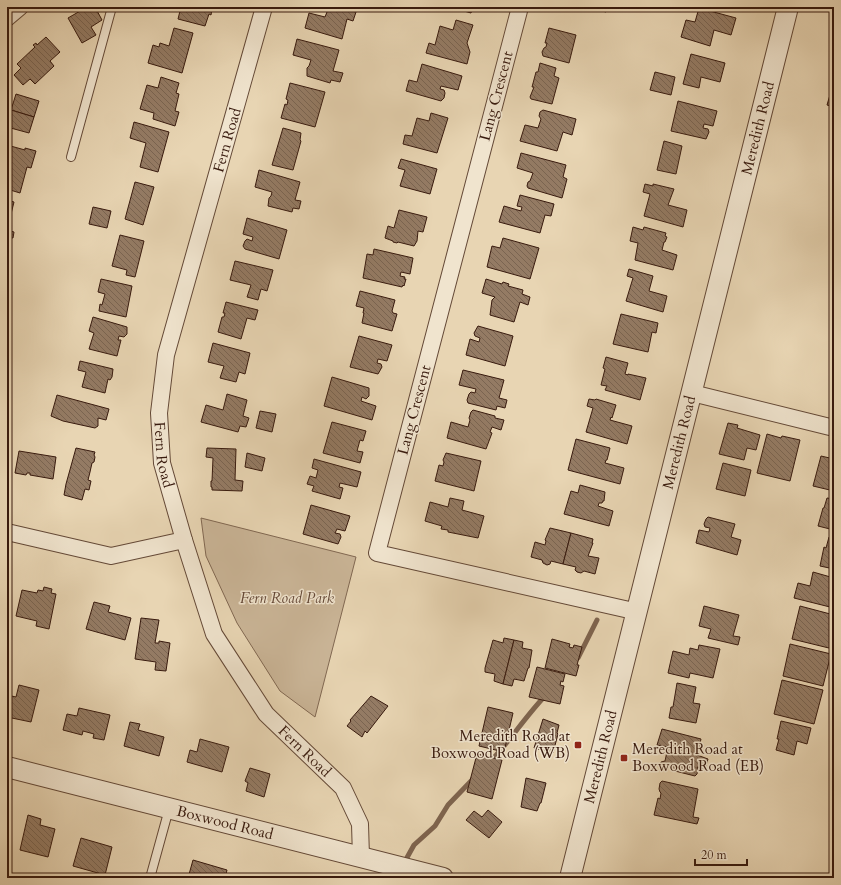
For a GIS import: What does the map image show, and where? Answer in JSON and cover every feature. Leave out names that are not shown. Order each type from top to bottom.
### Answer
[{"type":"street","points":[[7,18],[20,7]]},
{"type":"street","name":"Fern Road","points":[[264,7],[166,355],[159,412],[162,463],[184,540],[214,634],[266,714],[343,788],[360,824],[361,857]]},
{"type":"street","name":"Lang Crescent","points":[[520,7],[376,553],[638,612]]},
{"type":"street","name":"Meredith Road","points":[[570,878],[638,612],[788,7]]},
{"type":"street","points":[[692,393],[834,428]]},
{"type":"street","points":[[7,532],[111,556],[184,540]]},
{"type":"street","name":"Boxwood Road","points":[[7,767],[361,857],[408,874],[443,878]]},
{"type":"lane","points":[[71,157],[112,7]]},
{"type":"lane","points":[[150,878],[170,808]]},
{"type":"green space","name":"Fern Road Park","points":[[201,518],[356,557],[315,717],[280,691],[237,623],[206,556]]},
{"type":"building","points":[[87,7],[95,7],[102,20],[91,27],[96,35],[82,43],[68,18]]},
{"type":"building","points":[[181,7],[203,7],[212,9],[211,15],[209,14],[205,26],[178,19]]},
{"type":"building","points":[[327,7],[351,7],[357,9],[353,21],[347,19],[342,39],[305,28],[309,13],[325,17]]},
{"type":"building","points":[[450,7],[473,7],[471,13]]},
{"type":"building","points":[[587,7],[607,7],[606,12]]},
{"type":"building","points":[[699,8],[736,18],[731,35],[714,30],[710,46],[681,37],[686,20],[695,22]]},
{"type":"building","points":[[456,20],[473,25],[467,43],[470,52],[467,64],[426,53],[429,43],[435,45],[440,26],[453,30]]},
{"type":"building","points":[[174,28],[193,33],[182,73],[148,63],[153,45],[159,47],[160,43],[169,46]]},
{"type":"building","points":[[549,28],[576,35],[569,63],[543,56],[542,52],[546,47],[547,43],[545,43]]},
{"type":"building","points":[[46,37],[60,52],[50,61],[54,66],[35,84],[30,79],[23,85],[14,75],[21,68],[17,64],[35,47],[33,45],[36,43],[37,45]]},
{"type":"building","points":[[297,39],[339,50],[333,71],[343,73],[340,82],[331,80],[330,83],[307,76],[307,68],[311,60],[293,55]]},
{"type":"building","points":[[691,54],[725,63],[720,82],[701,77],[699,88],[683,84]]},
{"type":"building","points":[[540,63],[556,68],[554,76],[559,78],[552,104],[531,99],[530,97],[534,87],[532,87],[536,72],[538,72]]},
{"type":"building","points":[[422,64],[462,76],[458,90],[441,86],[440,89],[444,90],[445,93],[444,98],[441,101],[406,91],[409,80],[417,82]]},
{"type":"building","points":[[655,72],[675,77],[671,95],[650,90]]},
{"type":"building","points":[[161,77],[179,83],[176,93],[179,94],[175,111],[179,112],[175,126],[153,119],[154,113],[140,109],[147,85],[158,88]]},
{"type":"building","points":[[290,83],[325,92],[315,127],[281,118],[285,104],[287,105],[288,100],[286,99]]},
{"type":"building","points":[[832,88],[834,88],[834,107],[827,105]]},
{"type":"building","points":[[16,94],[39,101],[34,117],[11,110]]},
{"type":"building","points":[[678,101],[717,111],[713,126],[704,124],[703,128],[708,129],[709,132],[706,139],[671,131]]},
{"type":"building","points":[[11,110],[34,117],[29,133],[7,127]]},
{"type":"building","points":[[543,110],[576,119],[572,135],[563,132],[557,151],[520,141],[525,125],[538,128],[541,119],[539,116],[540,112]]},
{"type":"building","points":[[431,113],[448,118],[437,153],[403,144],[405,135],[412,136],[417,118],[429,121]]},
{"type":"building","points":[[134,122],[169,132],[158,172],[140,167],[146,143],[130,138]]},
{"type":"building","points":[[283,128],[301,133],[301,141],[293,170],[272,165]]},
{"type":"building","points":[[664,141],[682,146],[676,174],[657,170]]},
{"type":"building","points":[[7,145],[25,150],[25,148],[36,151],[31,168],[27,167],[20,193],[7,189]]},
{"type":"building","points":[[521,153],[566,165],[563,177],[567,179],[562,198],[528,188],[528,182],[530,181],[533,173],[517,168]]},
{"type":"building","points":[[401,159],[437,169],[430,194],[400,186],[405,170],[398,168]]},
{"type":"building","points":[[259,170],[300,182],[295,200],[301,201],[299,209],[293,208],[292,212],[268,206],[269,198],[272,192],[255,187]]},
{"type":"building","points":[[135,182],[154,187],[143,225],[125,219]]},
{"type":"building","points":[[645,184],[653,186],[653,184],[674,189],[668,205],[687,210],[683,227],[644,216],[650,194],[643,192]]},
{"type":"building","points":[[520,195],[554,204],[551,216],[545,215],[540,233],[499,222],[504,206],[521,211],[522,207],[517,206]]},
{"type":"building","points":[[7,200],[14,202],[7,230]]},
{"type":"building","points":[[93,207],[111,211],[107,228],[89,224]]},
{"type":"building","points":[[399,210],[427,217],[423,232],[418,231],[417,241],[414,246],[393,242],[385,238],[388,226],[394,228]]},
{"type":"building","points":[[247,218],[287,230],[279,259],[245,249],[243,246],[245,241],[247,239],[252,241],[253,237],[243,234]]},
{"type":"building","points":[[633,227],[643,230],[644,227],[666,233],[665,236],[667,237],[662,250],[677,255],[673,270],[635,260],[638,243],[630,241]]},
{"type":"building","points":[[7,230],[14,232],[13,238],[7,237]]},
{"type":"building","points":[[120,235],[144,241],[135,277],[126,275],[127,270],[112,266]]},
{"type":"building","points":[[503,238],[539,248],[530,279],[487,267],[492,246],[500,248]]},
{"type":"building","points":[[374,249],[413,258],[410,274],[401,272],[400,276],[405,277],[404,279],[406,279],[404,286],[403,285],[402,287],[363,278],[367,254],[373,255]]},
{"type":"building","points":[[235,261],[273,270],[267,291],[261,289],[258,300],[247,297],[251,285],[230,280]]},
{"type":"building","points":[[629,269],[653,276],[649,291],[667,296],[663,312],[626,301],[633,278],[627,276]]},
{"type":"building","points":[[101,279],[132,286],[126,317],[99,311],[100,304],[102,305],[105,294],[98,292]]},
{"type":"building","points":[[486,279],[502,284],[503,282],[509,284],[508,286],[523,290],[522,294],[530,297],[528,305],[520,302],[514,322],[490,315],[492,300],[495,297],[482,293]]},
{"type":"building","points":[[360,291],[395,300],[392,311],[393,313],[397,314],[392,331],[362,323],[364,308],[356,306]]},
{"type":"building","points":[[226,302],[258,310],[255,320],[247,318],[241,339],[218,332],[222,317],[224,317],[225,313],[223,313]]},
{"type":"building","points":[[621,314],[658,323],[656,333],[652,332],[648,352],[613,344]]},
{"type":"building","points":[[93,317],[127,327],[127,334],[124,337],[119,336],[118,340],[121,340],[117,356],[89,349],[94,333],[89,331]]},
{"type":"building","points":[[478,326],[513,336],[505,366],[466,355],[470,339],[479,342],[480,338],[475,336],[474,333]]},
{"type":"building","points":[[359,336],[392,345],[387,361],[378,359],[377,363],[381,364],[382,367],[378,374],[350,367]]},
{"type":"building","points":[[213,343],[250,353],[245,374],[239,372],[236,382],[220,378],[224,366],[208,362]]},
{"type":"building","points":[[606,357],[628,363],[625,374],[646,378],[640,400],[605,390],[607,386],[601,385]]},
{"type":"building","points":[[80,361],[113,369],[112,377],[110,380],[108,379],[105,393],[82,387],[86,372],[78,370]]},
{"type":"building","points":[[463,370],[504,380],[499,398],[507,400],[505,408],[497,406],[496,410],[468,403],[467,400],[469,394],[471,392],[475,393],[476,389],[459,385]]},
{"type":"building","points":[[332,377],[369,388],[369,396],[366,399],[362,397],[361,401],[376,406],[372,420],[324,406]]},
{"type":"building","points":[[227,394],[247,400],[243,416],[249,418],[246,427],[240,426],[238,432],[201,422],[206,405],[223,410]]},
{"type":"building","points":[[57,395],[109,409],[106,420],[98,418],[98,426],[95,428],[63,421],[51,416]]},
{"type":"building","points":[[589,399],[596,399],[616,405],[610,420],[632,426],[627,444],[586,432],[593,408],[587,406]]},
{"type":"building","points":[[473,410],[504,420],[501,430],[492,427],[490,432],[492,433],[486,449],[447,438],[451,422],[468,427],[470,420],[469,418]]},
{"type":"building","points":[[260,411],[276,414],[272,432],[256,428]]},
{"type":"building","points":[[332,422],[366,431],[363,441],[360,440],[357,451],[363,452],[360,463],[323,453]]},
{"type":"building","points":[[728,423],[738,425],[737,428],[760,435],[756,450],[747,448],[744,460],[719,454]]},
{"type":"building","points":[[767,434],[781,438],[782,436],[800,440],[790,481],[757,473]]},
{"type":"building","points":[[576,439],[610,448],[605,463],[624,468],[620,484],[568,470]]},
{"type":"building","points":[[76,448],[95,452],[94,462],[92,463],[88,480],[91,481],[89,490],[85,489],[82,500],[64,495]]},
{"type":"building","points":[[207,448],[236,449],[235,480],[243,481],[242,491],[212,490],[211,481],[213,458],[206,457]]},
{"type":"building","points":[[19,451],[56,457],[53,479],[30,475],[30,473],[27,473],[26,475],[15,473]]},
{"type":"building","points":[[247,453],[265,458],[262,471],[245,467]]},
{"type":"building","points":[[446,453],[481,461],[474,491],[435,481],[439,465],[443,466],[443,460]]},
{"type":"building","points":[[821,456],[834,459],[834,491],[813,486]]},
{"type":"building","points":[[314,459],[361,472],[357,487],[340,483],[339,487],[343,488],[340,499],[312,491],[314,486],[307,484],[310,476],[316,478],[318,470],[312,468]]},
{"type":"building","points":[[723,463],[751,470],[745,496],[716,489]]},
{"type":"building","points":[[580,485],[605,492],[604,501],[599,503],[598,506],[613,511],[609,526],[564,514],[571,491],[578,493]]},
{"type":"building","points":[[450,498],[464,501],[462,510],[484,516],[478,538],[448,532],[448,530],[441,529],[442,526],[425,521],[430,502],[448,507]]},
{"type":"building","points":[[827,498],[834,499],[834,530],[818,526]]},
{"type":"building","points":[[311,505],[350,516],[345,531],[337,529],[335,533],[340,534],[341,537],[338,544],[303,534]]},
{"type":"building","points":[[708,517],[735,524],[731,537],[741,540],[737,555],[696,543],[699,530],[709,532],[710,528],[705,527],[704,524]]},
{"type":"building","points":[[550,528],[571,533],[563,564],[551,561],[550,564],[547,565],[543,563],[542,560],[531,557],[535,542],[545,545],[545,540]]},
{"type":"building","points":[[571,533],[593,539],[588,556],[599,558],[595,574],[584,571],[581,573],[577,572],[575,570],[576,567],[563,564]]},
{"type":"building","points":[[829,537],[834,538],[834,569],[820,566],[824,547],[826,548]]},
{"type":"building","points":[[813,572],[834,578],[834,608],[794,598],[798,583],[810,586]]},
{"type":"building","points":[[44,587],[52,589],[51,593],[56,594],[49,629],[36,626],[37,621],[16,616],[22,590],[37,593],[38,590],[43,591]]},
{"type":"building","points":[[94,602],[110,606],[108,612],[131,618],[125,640],[86,629]]},
{"type":"building","points":[[704,606],[739,615],[733,636],[740,637],[738,645],[708,638],[711,629],[699,626]]},
{"type":"building","points":[[800,606],[834,615],[833,649],[792,639]]},
{"type":"building","points":[[141,618],[159,620],[155,643],[159,643],[159,641],[170,643],[166,671],[155,670],[156,662],[135,659]]},
{"type":"building","points":[[504,638],[514,640],[503,684],[494,681],[495,674],[485,672],[485,668],[493,640],[503,643]]},
{"type":"building","points":[[552,639],[570,644],[569,647],[573,648],[574,645],[582,647],[577,665],[579,665],[576,676],[545,668]]},
{"type":"building","points":[[514,640],[523,642],[522,648],[532,650],[529,668],[524,681],[514,679],[512,686],[503,684]]},
{"type":"building","points":[[790,644],[831,654],[823,686],[783,676]]},
{"type":"building","points":[[699,645],[720,649],[713,678],[690,673],[689,678],[668,673],[673,651],[689,655],[690,648],[698,650]]},
{"type":"building","points":[[537,667],[565,674],[563,682],[561,681],[560,685],[564,686],[560,704],[529,697]]},
{"type":"building","points":[[782,680],[823,690],[814,724],[774,714]]},
{"type":"building","points":[[677,683],[696,687],[693,703],[700,704],[696,723],[669,718],[671,707],[673,707]]},
{"type":"building","points":[[19,685],[39,690],[31,722],[7,717],[7,695],[16,697]]},
{"type":"building","points":[[371,696],[388,706],[367,733],[365,731],[362,737],[347,726],[351,721],[350,720]]},
{"type":"building","points":[[488,707],[513,713],[504,752],[479,746]]},
{"type":"building","points":[[79,708],[110,715],[104,740],[93,738],[94,734],[83,731],[82,735],[63,730],[67,714],[77,716]]},
{"type":"building","points":[[543,719],[559,725],[553,753],[534,748]]},
{"type":"building","points":[[781,721],[811,728],[807,744],[797,741],[794,755],[776,750]]},
{"type":"building","points":[[130,722],[140,724],[138,730],[164,737],[159,756],[124,746]]},
{"type":"building","points":[[662,729],[701,739],[697,755],[708,759],[705,769],[697,767],[697,774],[695,776],[671,770],[672,767],[668,766],[665,770],[662,769],[660,765],[661,762],[665,761],[668,747],[657,745]]},
{"type":"building","points":[[200,739],[229,747],[222,772],[187,762],[190,750],[197,752]]},
{"type":"building","points":[[477,754],[502,760],[492,799],[467,792]]},
{"type":"building","points":[[250,768],[270,774],[264,797],[246,791],[248,783],[245,781]]},
{"type":"building","points":[[526,778],[546,783],[541,803],[537,811],[521,807]]},
{"type":"building","points":[[662,781],[698,789],[693,817],[699,818],[697,824],[654,815],[658,798],[660,799],[661,793],[659,789]]},
{"type":"building","points":[[488,810],[502,822],[489,838],[466,820],[474,811],[482,817]]},
{"type":"building","points":[[28,815],[41,819],[40,825],[55,829],[48,857],[20,850]]},
{"type":"building","points":[[81,838],[112,847],[105,875],[73,866]]},
{"type":"building","points":[[193,860],[227,870],[225,878],[188,878]]},
{"type":"waterway","points":[[578,658],[597,620]]},
{"type":"waterway","points":[[490,762],[545,696]]},
{"type":"waterway","points":[[404,863],[414,845],[435,826],[448,805],[473,779]]},
{"type":"waterway","points":[[393,878],[397,870]]},
{"type":"place","name":"Meredith Road at Boxwood Road (WB)","points":[[578,745]]},
{"type":"place","name":"Meredith Road at Boxwood Road (EB)","points":[[624,758]]}]
